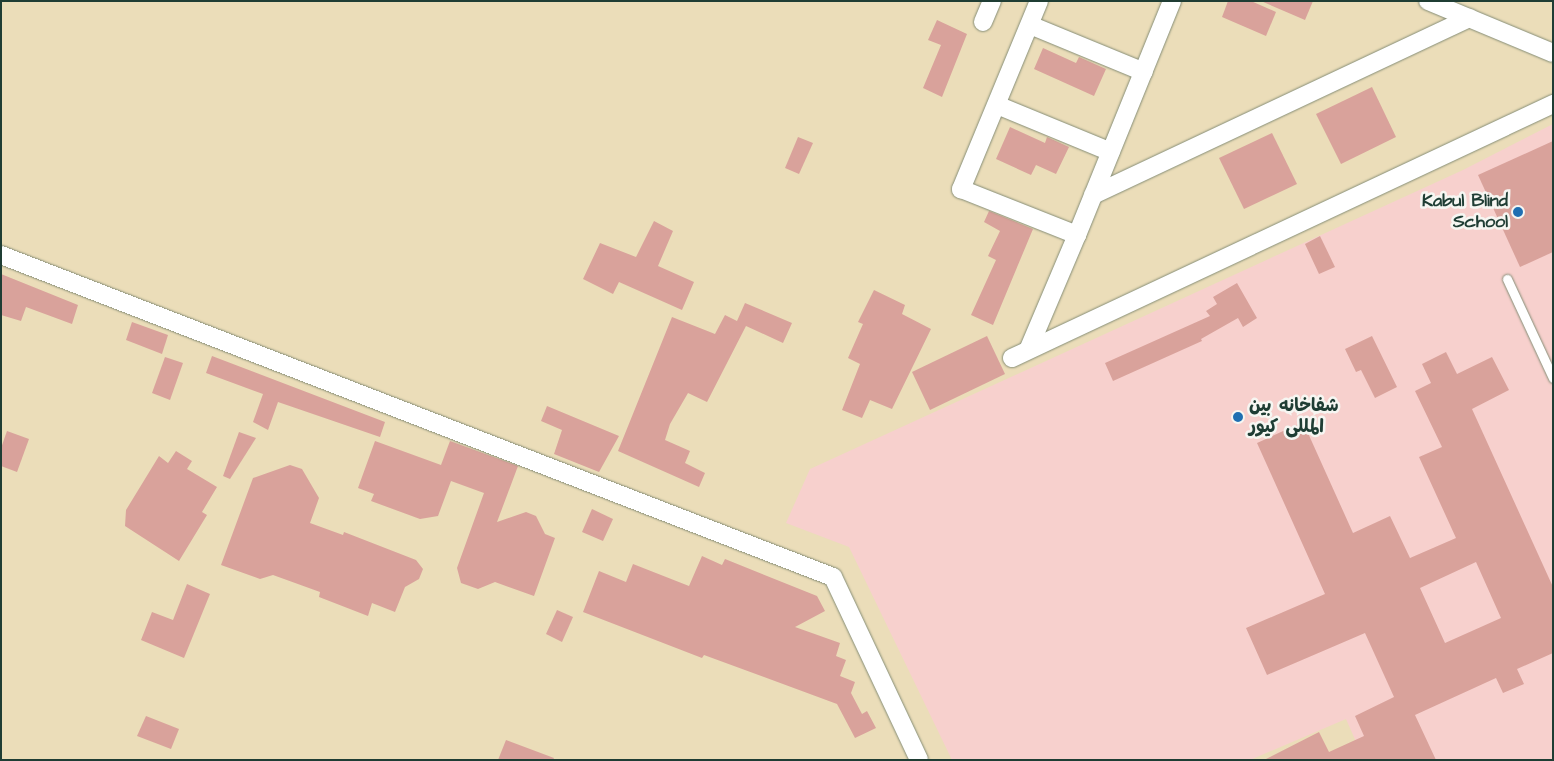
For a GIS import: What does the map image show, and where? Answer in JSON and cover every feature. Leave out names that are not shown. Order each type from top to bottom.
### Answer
[{"type":"street","points":[[983,22],[992,1]]},
{"type":"street","points":[[1039,1],[961,189],[1077,235]]},
{"type":"street","points":[[1029,348],[1172,1]]},
{"type":"street","points":[[1428,1],[1553,53]]},
{"type":"street","points":[[1093,195],[1469,18]]},
{"type":"street","points":[[1030,25],[1144,72]]},
{"type":"street","points":[[1012,358],[1029,348],[1553,104]]},
{"type":"street","points":[[996,105],[1111,152]]},
{"type":"street","points":[[1,255],[833,577],[919,760]]},
{"type":"lane","points":[[1507,279],[1553,378]]},
{"type":"shaded area","name":"شفاخانه بین المللی کیور","points":[[1553,124],[1553,760],[1364,760],[1346,719],[1250,760],[952,760],[849,547],[786,523],[810,469],[1463,170]]},
{"type":"building","points":[[1228,1],[1251,1],[1276,12],[1266,36],[1222,17]]},
{"type":"building","points":[[1261,1],[1313,1],[1305,20]]},
{"type":"building","points":[[937,20],[967,34],[942,97],[923,88],[941,45],[928,40]]},
{"type":"building","points":[[1043,48],[1076,63],[1079,57],[1106,69],[1094,96],[1034,69]]},
{"type":"building","points":[[1372,87],[1396,137],[1341,164],[1316,114]]},
{"type":"building","points":[[1010,127],[1045,143],[1047,137],[1069,147],[1056,174],[1036,165],[1031,175],[996,159]]},
{"type":"building","points":[[1272,133],[1297,184],[1244,209],[1219,158]]},
{"type":"building","points":[[798,137],[813,143],[799,174],[785,168]]},
{"type":"building","points":[[1553,141],[1553,252],[1520,267],[1478,175]]},
{"type":"building","points":[[989,211],[1033,229],[993,325],[971,315],[996,260],[988,256],[1000,231],[984,222]]},
{"type":"building","points":[[654,221],[673,231],[658,266],[694,282],[682,310],[619,282],[613,294],[583,279],[600,243],[636,257]]},
{"type":"building","points":[[1320,236],[1335,267],[1319,274],[1305,244]]},
{"type":"building","points":[[1,274],[78,305],[72,324],[26,307],[21,321],[1,315]]},
{"type":"building","points":[[1237,283],[1257,318],[1243,327],[1238,318],[1201,339],[1202,341],[1113,381],[1105,363],[1210,316],[1206,311],[1217,304],[1213,297]]},
{"type":"building","points":[[874,290],[905,305],[902,314],[931,329],[892,409],[870,400],[862,418],[842,410],[860,364],[848,358],[863,324],[858,322]]},
{"type":"building","points":[[745,303],[792,323],[783,343],[746,326],[707,402],[688,393],[670,424],[665,440],[690,451],[685,463],[705,473],[699,487],[618,451],[672,317],[715,334],[725,315],[737,321]]},
{"type":"building","points":[[132,322],[168,335],[162,354],[126,340]]},
{"type":"building","points":[[987,336],[1005,374],[930,410],[912,372]]},
{"type":"building","points":[[1372,336],[1397,387],[1375,398],[1361,370],[1356,372],[1345,349]]},
{"type":"building","points":[[1446,352],[1457,374],[1492,357],[1509,390],[1472,409],[1553,587],[1553,653],[1517,669],[1524,684],[1503,693],[1496,678],[1415,715],[1436,760],[1264,760],[1319,732],[1329,752],[1364,736],[1355,716],[1394,697],[1365,633],[1267,675],[1246,628],[1325,594],[1257,443],[1303,422],[1353,533],[1390,516],[1410,558],[1456,538],[1419,457],[1442,447],[1415,391],[1431,383],[1422,364]],"holes":[[[1476,562],[1501,618],[1445,643],[1420,588]]]},
{"type":"building","points":[[212,356],[385,422],[380,437],[278,402],[268,430],[253,422],[263,394],[206,373]]},
{"type":"building","points":[[165,357],[183,363],[170,400],[152,393]]},
{"type":"building","points":[[547,406],[619,436],[599,472],[554,454],[562,430],[541,421]]},
{"type":"building","points":[[7,431],[29,439],[17,472],[1,466],[1,448]]},
{"type":"building","points":[[239,432],[256,438],[230,479],[223,476]]},
{"type":"building","points":[[375,441],[441,465],[450,441],[518,466],[497,522],[526,512],[536,516],[545,534],[555,538],[534,596],[495,582],[478,589],[461,583],[457,568],[484,493],[451,481],[438,516],[420,519],[371,501],[374,494],[358,488]]},
{"type":"building","points":[[176,451],[192,461],[187,469],[217,487],[202,512],[207,515],[179,561],[125,526],[126,510],[159,456],[168,463]]},
{"type":"building","points":[[290,465],[302,469],[319,498],[310,523],[343,535],[344,532],[416,560],[423,569],[419,579],[405,587],[395,612],[372,603],[368,616],[319,597],[320,592],[273,575],[260,579],[221,565],[253,478]]},
{"type":"building","points":[[592,509],[613,519],[603,541],[582,532]]},
{"type":"building","points":[[702,556],[722,565],[725,559],[817,596],[825,611],[795,627],[840,643],[836,656],[846,660],[840,676],[855,682],[851,693],[862,714],[867,711],[876,728],[855,738],[837,704],[704,655],[702,658],[583,612],[599,571],[626,582],[633,564],[689,586]]},
{"type":"building","points":[[187,584],[210,594],[184,658],[141,640],[152,612],[173,620]]},
{"type":"building","points":[[557,610],[573,617],[562,642],[546,634]]},
{"type":"building","points":[[146,716],[179,729],[171,749],[137,736]]},
{"type":"building","points":[[506,740],[554,758],[553,760],[498,760]]},
{"type":"place","name":"Kabul Blind School","points":[[1518,212]]},
{"type":"place","name":"شفاخانه بین المللی کیور","points":[[1238,417]]}]
